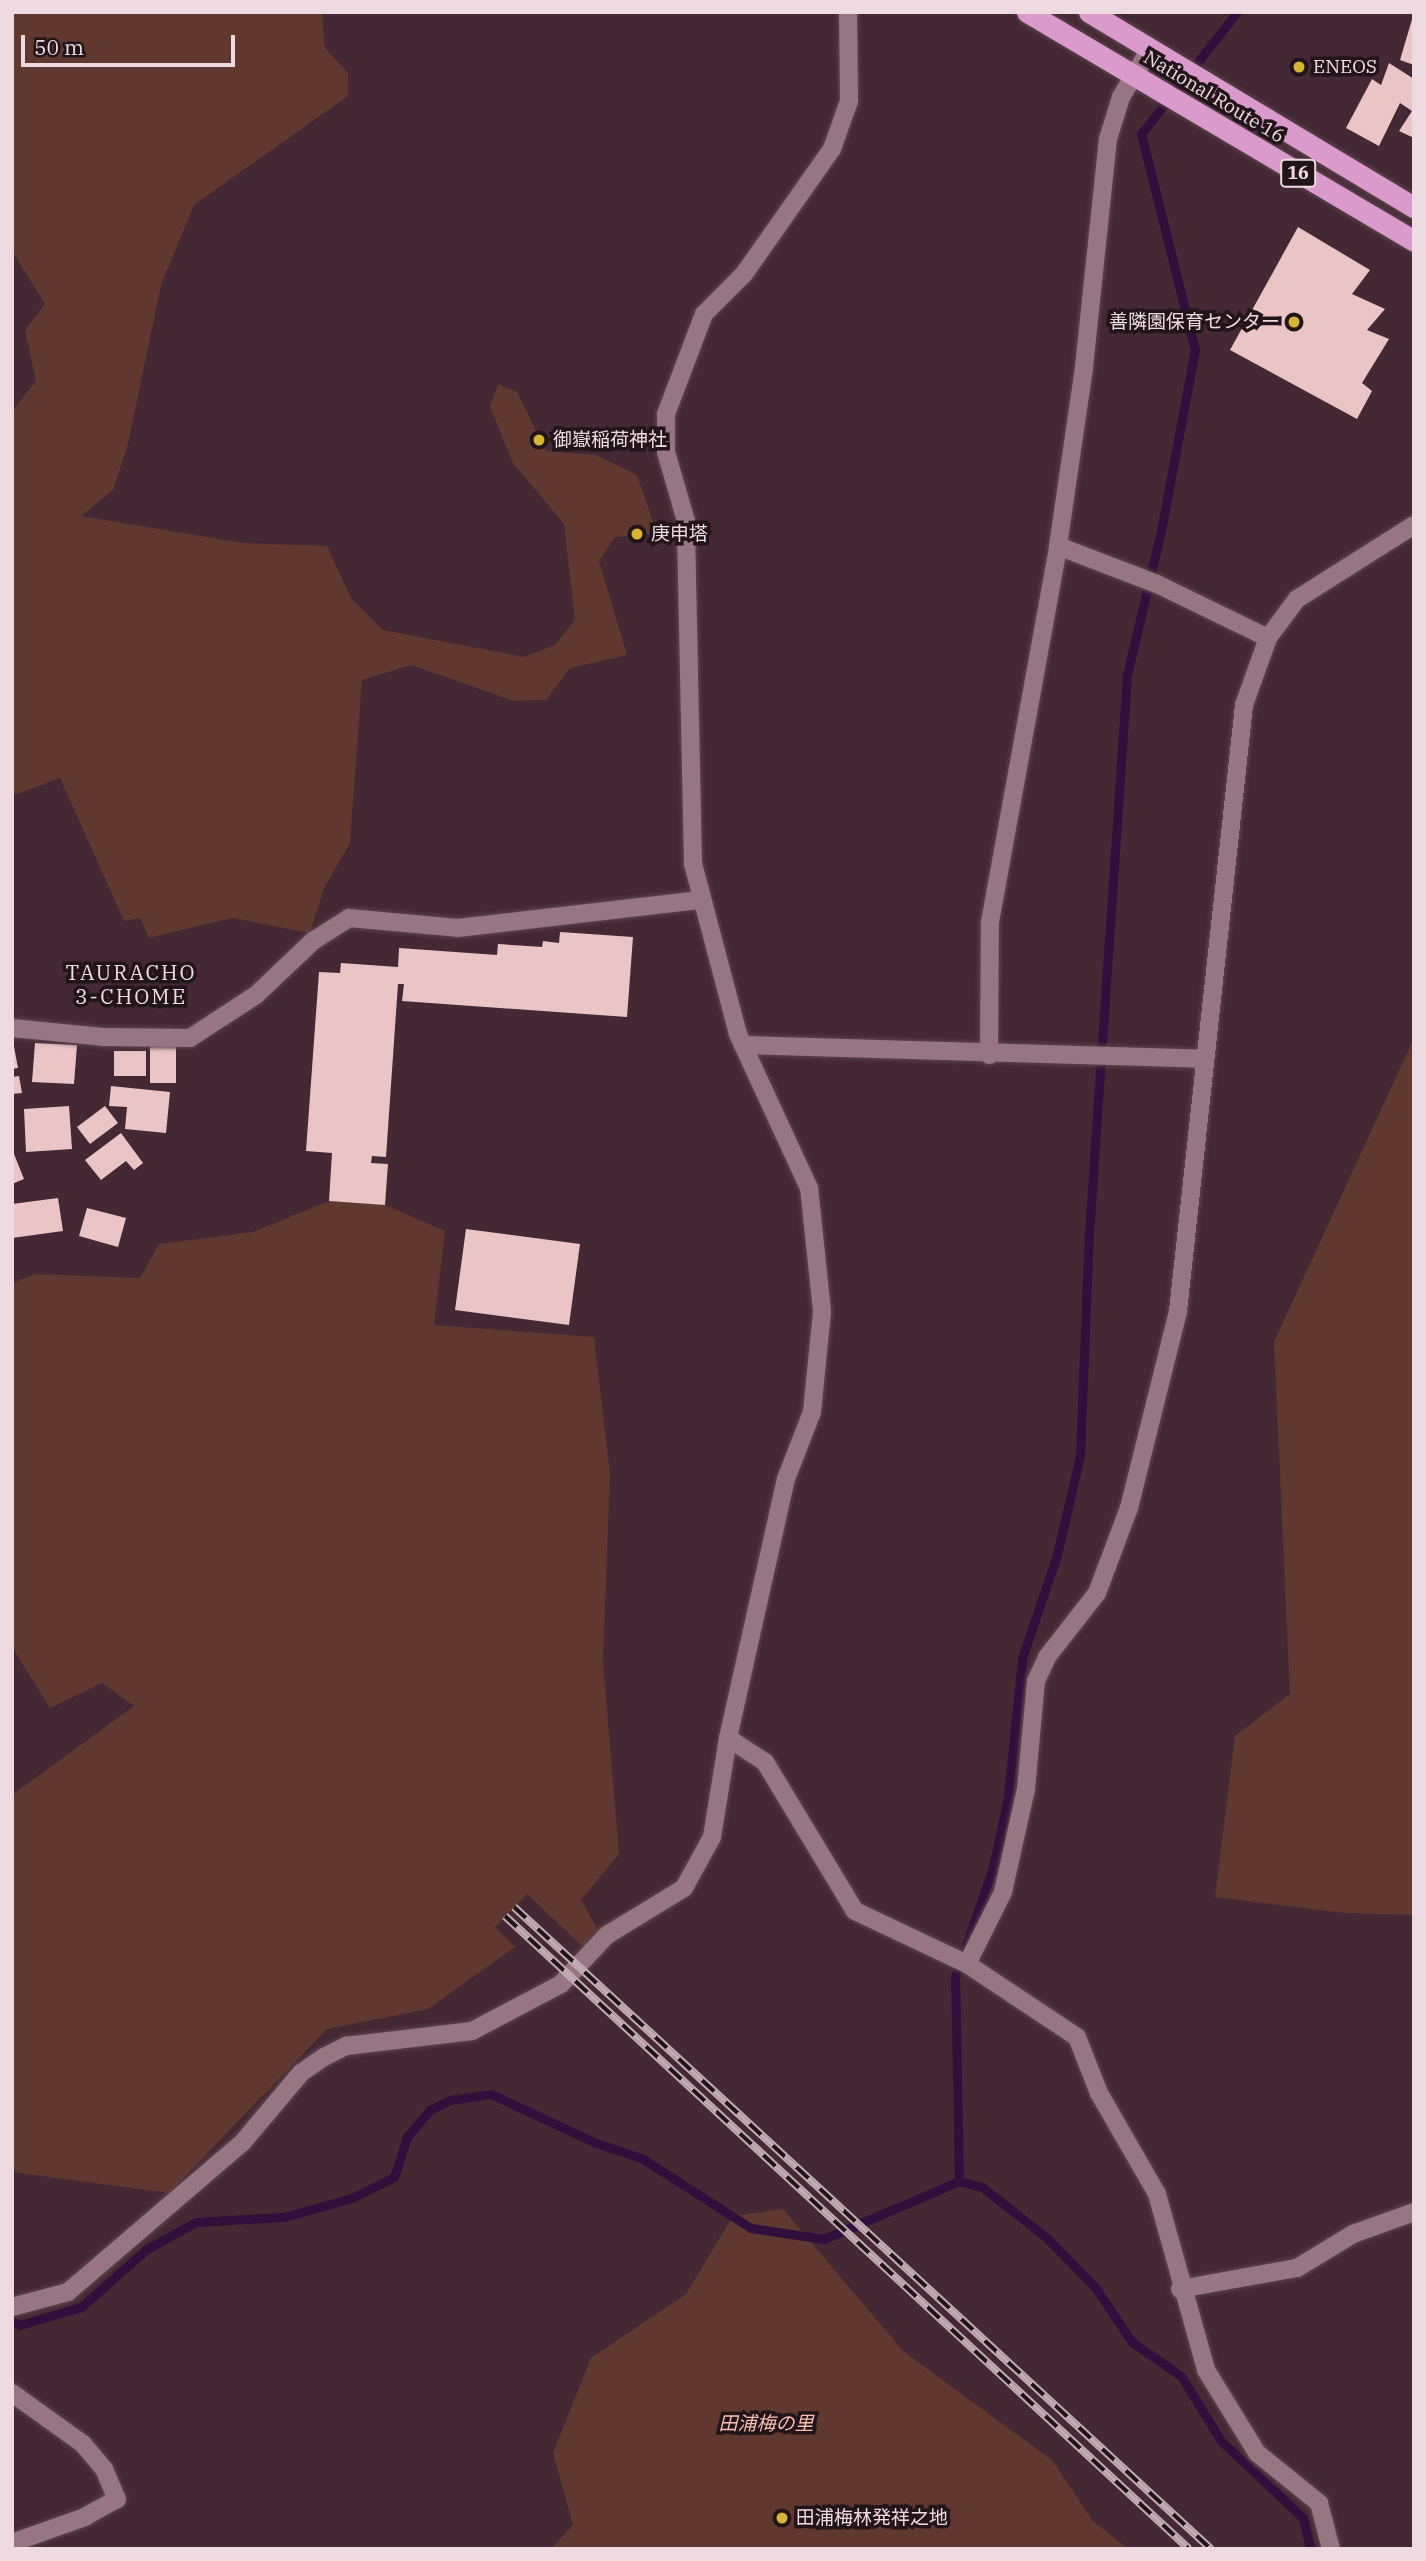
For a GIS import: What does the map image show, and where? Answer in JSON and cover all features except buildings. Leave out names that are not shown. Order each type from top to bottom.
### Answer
[{"type":"highway","name":"National Route 16","points":[[1027,12],[1414,241]]},
{"type":"highway","name":"National Route 16","points":[[1089,12],[1414,206]]},
{"type":"street","points":[[12,2307],[68,2292],[242,2143],[301,2073],[324,2057],[346,2046],[472,2031],[561,1984],[607,1935],[684,1888],[712,1837],[728,1738],[786,1479],[812,1412],[822,1311],[809,1188],[744,1045],[701,900],[694,864],[686,521],[666,453],[666,414],[704,314],[744,274],[832,149],[849,101],[848,12]]},
{"type":"street","points":[[989,1055],[990,922],[1058,546],[1084,367],[1108,139],[1139,78],[1157,53]]},
{"type":"street","points":[[968,1964],[1003,1892],[1027,1789],[1036,1681],[1047,1657],[1097,1593],[1129,1508],[1178,1311],[1202,1124],[1204,1059],[1244,705],[1268,638],[1297,599],[1414,525]]},
{"type":"street","points":[[1058,546],[1157,584],[1268,638]]},
{"type":"street","points":[[12,1028],[103,1037],[190,1038],[256,995],[313,941],[349,918],[458,928],[701,900]]},
{"type":"street","points":[[744,1045],[989,1055],[1204,1059]]},
{"type":"street","points":[[728,1738],[765,1762],[855,1912],[968,1964],[1077,2037],[1099,2093],[1157,2194],[1180,2289],[1206,2370],[1257,2453],[1319,2503],[1331,2549]]},
{"type":"street","points":[[1180,2289],[1297,2268],[1353,2234],[1414,2212]]},
{"type":"street","points":[[12,2393],[83,2444],[104,2469],[117,2500],[85,2517],[12,2543]]},
{"type":"green space","points":[[12,12],[322,12],[325,48],[348,73],[348,96],[194,205],[161,285],[128,444],[113,490],[81,516],[243,543],[327,546],[351,598],[383,630],[524,657],[555,645],[575,620],[564,524],[513,463],[490,407],[498,384],[517,392],[546,451],[596,455],[637,475],[657,533],[615,537],[599,561],[627,655],[570,668],[546,700],[514,701],[411,665],[362,680],[350,843],[324,888],[310,933],[232,918],[149,938],[140,918],[124,921],[60,778],[12,796],[12,411],[36,381],[25,330],[45,304],[12,251]]},
{"type":"green space","points":[[1414,1038],[1414,1915],[1345,1913],[1215,1897],[1235,1736],[1290,1694],[1274,1342]]},
{"type":"green space","points":[[329,1201],[385,1205],[445,1231],[434,1325],[594,1337],[610,1474],[603,1661],[619,1854],[581,1900],[598,1930],[583,1947],[527,1894],[495,1927],[515,1947],[428,2009],[327,2029],[169,2193],[12,2172],[12,1795],[134,1706],[102,1683],[50,1708],[12,1647],[12,1283],[36,1274],[140,1278],[159,1244],[253,1232]]},
{"type":"green space","name":"田浦梅の里","points":[[783,2209],[903,2351],[1052,2460],[1093,2521],[1128,2549],[551,2549],[573,2525],[553,2453],[591,2358],[686,2294],[733,2216]]},
{"type":"waterway","points":[[12,2321],[20,2325],[81,2307],[147,2249],[196,2222],[284,2217],[352,2198],[394,2177],[407,2137],[430,2110],[450,2100],[491,2094],[596,2143],[643,2159],[751,2228],[824,2239],[959,2181],[955,1977],[993,1867],[1008,1797],[1022,1658],[1057,1555],[1080,1455],[1089,1234],[1127,675],[1161,531],[1195,350],[1141,134],[1237,12]]},
{"type":"waterway","points":[[959,2181],[982,2187],[1047,2238],[1095,2287],[1132,2342],[1181,2376],[1221,2441],[1303,2518],[1310,2549]]},
{"type":"railway","points":[[514,1907],[1211,2549]]},
{"type":"railway","points":[[505,1916],[1189,2549]]},
{"type":"place","name":"ENEOS","points":[[1299,67]]},
{"type":"place","name":"善隣園保育センター","points":[[1294,322]]},
{"type":"place","name":"御嶽稲荷神社","points":[[539,440]]},
{"type":"place","name":"庚申塔","points":[[637,534]]},
{"type":"place","name":"田浦梅林発祥之地","points":[[782,2518]]},
{"type":"district","name":"TAURACHO 3-CHOME","points":[[131,984]]}]
